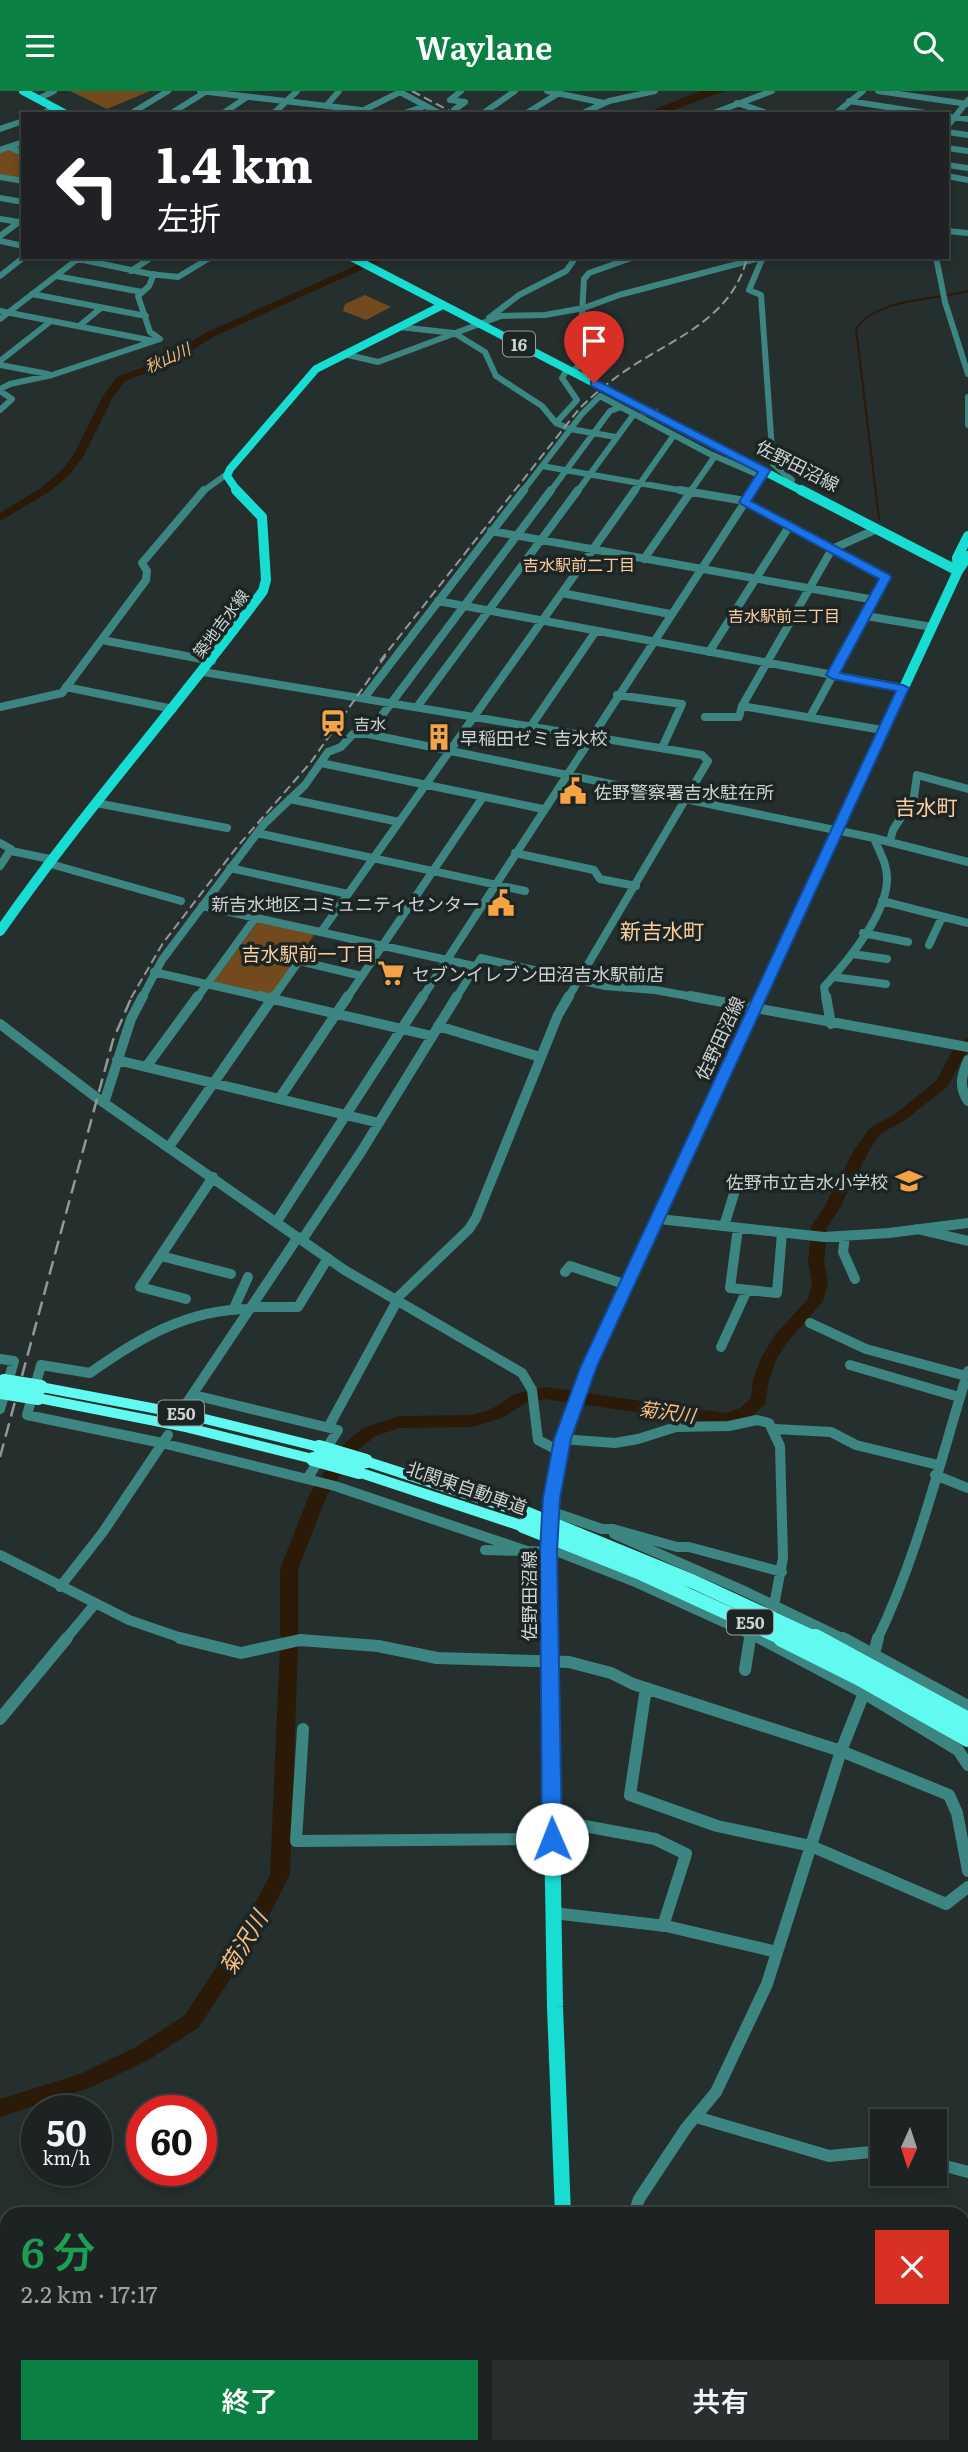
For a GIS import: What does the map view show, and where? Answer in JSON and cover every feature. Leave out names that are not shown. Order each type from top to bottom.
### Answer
[{"type":"highway","name":"北関東自動車道","points":[[1,1386],[316,1453],[363,1466],[640,1558],[755,1609],[864,1663],[968,1721]]},
{"type":"highway","name":"北関東自動車道","points":[[523,1519],[749,1621],[849,1671],[963,1744]]},
{"type":"main road","points":[[23,91],[62,112]]},
{"type":"main road","name":"佐野田沼線","points":[[355,259],[443,305],[482,322],[763,474],[788,484],[963,574],[932,627],[882,730],[589,1366],[561,1445],[550,1511],[548,1551],[553,1913],[563,2207]]},
{"type":"main road","points":[[227,474],[312,373],[344,354],[443,305]]},
{"type":"main road","name":"築地吉水線","points":[[0,931],[49,861],[204,672],[266,584],[261,517],[230,483],[227,474]]},
{"type":"main road","points":[[963,574],[957,558],[968,536]]},
{"type":"main road","points":[[963,574],[968,556]]},
{"type":"street","points":[[38,99],[54,91]]},
{"type":"street","points":[[133,112],[168,91]]},
{"type":"street","points":[[200,91],[359,112],[387,93],[401,91],[436,112]]},
{"type":"street","points":[[173,112],[207,91]]},
{"type":"street","points":[[275,112],[297,91]]},
{"type":"street","points":[[326,106],[339,91]]},
{"type":"street","points":[[459,112],[454,110],[465,102],[450,100],[461,91]]},
{"type":"street","points":[[477,112],[507,91]]},
{"type":"street","points":[[485,112],[515,91]]},
{"type":"street","points":[[492,112],[522,91]]},
{"type":"street","points":[[547,91],[604,103]]},
{"type":"street","points":[[625,91],[640,94]]},
{"type":"street","points":[[585,112],[604,103],[655,91]]},
{"type":"street","points":[[716,112],[772,91]]},
{"type":"street","points":[[837,112],[863,91]]},
{"type":"street","points":[[878,91],[967,102]]},
{"type":"street","points":[[528,112],[561,92]]},
{"type":"street","points":[[225,112],[247,97]]},
{"type":"street","points":[[849,101],[919,112]]},
{"type":"street","points":[[950,116],[967,102]]},
{"type":"street","points":[[737,103],[764,112]]},
{"type":"street","points":[[408,112],[425,106]]},
{"type":"street","points":[[47,112],[55,109]]},
{"type":"street","points":[[950,116],[968,119]]},
{"type":"street","points":[[0,129],[21,122]]},
{"type":"street","points":[[949,130],[968,135]]},
{"type":"street","points":[[0,150],[21,143]]},
{"type":"street","points":[[9,147],[21,152]]},
{"type":"street","points":[[949,148],[968,152]]},
{"type":"street","points":[[949,165],[968,168]]},
{"type":"street","points":[[949,176],[968,180]]},
{"type":"street","points":[[0,177],[21,181]]},
{"type":"street","points":[[0,198],[21,202]]},
{"type":"street","points":[[0,219],[21,221]]},
{"type":"street","points":[[0,239],[21,221]]},
{"type":"street","points":[[949,231],[968,233]]},
{"type":"street","points":[[0,239],[21,245]]},
{"type":"street","points":[[0,276],[21,259]]},
{"type":"street","points":[[0,319],[4,312],[32,294],[74,259]]},
{"type":"street","points":[[79,259],[131,271],[179,277],[208,259]]},
{"type":"street","points":[[131,271],[149,259]]},
{"type":"street","points":[[482,322],[519,295],[566,271],[575,259]]},
{"type":"street","points":[[576,368],[579,366],[584,308],[583,282],[587,275],[629,259]]},
{"type":"street","points":[[344,354],[378,362],[482,322],[512,315],[545,315],[584,308],[619,295],[756,259]]},
{"type":"street","points":[[763,259],[749,290],[761,295],[773,464],[792,480],[788,484]]},
{"type":"street","points":[[936,259],[945,302],[968,374]]},
{"type":"street","points":[[0,409],[11,403],[12,399],[0,390],[10,384],[52,376],[160,339],[150,332],[138,295],[149,286],[154,275]]},
{"type":"street","points":[[55,276],[142,292]]},
{"type":"street","points":[[32,294],[146,316]]},
{"type":"street","points":[[79,326],[101,308]]},
{"type":"street","points":[[4,312],[154,341]]},
{"type":"street","points":[[0,363],[51,321]]},
{"type":"street","points":[[399,327],[454,334],[481,347],[496,376],[542,406],[556,423],[570,429],[616,437]]},
{"type":"street","points":[[958,337],[968,335]]},
{"type":"street","points":[[0,363],[52,376]]},
{"type":"street","points":[[556,423],[577,400],[562,378],[565,373]]},
{"type":"street","points":[[277,1221],[763,474],[715,456],[600,396],[570,429],[364,698]]},
{"type":"street","points":[[968,397],[968,425]]},
{"type":"street","points":[[368,734],[610,411],[621,407]]},
{"type":"street","points":[[417,707],[616,437],[637,415]]},
{"type":"street","points":[[321,932],[674,435]]},
{"type":"street","points":[[644,559],[715,456]]},
{"type":"street","points":[[542,466],[745,502],[886,578],[810,717]]},
{"type":"street","points":[[0,707],[62,693],[146,580],[142,563],[199,496],[218,477],[227,474]]},
{"type":"street","points":[[709,652],[790,526]]},
{"type":"street","points":[[705,717],[739,717],[742,706],[832,549],[877,529]]},
{"type":"street","points":[[491,531],[874,600]]},
{"type":"street","points":[[562,593],[670,614]]},
{"type":"street","points":[[438,601],[903,688]]},
{"type":"street","points":[[866,616],[932,627]]},
{"type":"street","points":[[531,726],[596,631]]},
{"type":"street","points":[[102,640],[212,661]]},
{"type":"street","points":[[204,672],[702,755],[708,761],[558,1016],[476,1218],[469,1229],[396,1300],[329,1426]]},
{"type":"street","points":[[66,687],[173,709]]},
{"type":"street","points":[[617,695],[682,704],[662,748]]},
{"type":"street","points":[[742,706],[882,730]]},
{"type":"street","points":[[104,1103],[131,1019],[155,972],[257,834],[328,752],[341,747],[350,735],[368,734],[566,774],[890,841],[968,862]]},
{"type":"street","points":[[321,763],[543,809]]},
{"type":"street","points":[[890,841],[893,830],[914,797],[917,775],[968,789]]},
{"type":"street","points":[[279,1099],[483,797]]},
{"type":"street","points":[[290,799],[399,822]]},
{"type":"street","points":[[96,803],[227,828]]},
{"type":"street","points":[[257,834],[525,891]]},
{"type":"street","points":[[831,1024],[824,987],[853,954],[882,901],[887,882],[886,871],[874,838]]},
{"type":"street","points":[[0,843],[11,851],[181,901]]},
{"type":"street","points":[[0,866],[11,851]]},
{"type":"street","points":[[515,853],[594,870],[600,879],[636,886]]},
{"type":"street","points":[[230,868],[348,894]]},
{"type":"street","points":[[882,901],[968,923]]},
{"type":"street","points":[[202,906],[474,965]]},
{"type":"street","points":[[929,945],[942,917]]},
{"type":"street","points":[[146,1067],[256,918]]},
{"type":"street","points":[[863,933],[908,942]]},
{"type":"street","points":[[853,954],[887,960]]},
{"type":"street","points":[[186,1404],[379,1122],[474,965],[481,958],[580,981],[655,991],[964,1047],[968,1037]]},
{"type":"street","points":[[169,1147],[299,961],[362,976]]},
{"type":"street","points":[[155,972],[432,1036]]},
{"type":"street","points":[[834,977],[886,984]]},
{"type":"street","points":[[0,1024],[104,1103],[328,1258],[522,1373],[532,1390],[538,1440],[561,1445],[632,1441],[666,1428],[691,1425],[725,1426],[763,1420],[775,1429],[831,1432],[856,1444],[937,1470],[968,1488]]},
{"type":"street","points":[[438,1026],[540,1056]]},
{"type":"street","points":[[117,1060],[379,1122]]},
{"type":"street","points":[[968,1061],[960,1078],[960,1089],[968,1101]]},
{"type":"street","points":[[186,1299],[140,1287],[213,1177]]},
{"type":"street","points":[[724,1227],[737,1184]]},
{"type":"street","points":[[659,1219],[824,1237],[889,1233],[968,1223]]},
{"type":"street","points":[[738,1228],[730,1288],[747,1290],[776,1293],[782,1233]]},
{"type":"street","points":[[912,1228],[968,1241]]},
{"type":"street","points":[[845,1236],[844,1252],[855,1279]]},
{"type":"street","points":[[161,1256],[231,1274]]},
{"type":"street","points":[[328,1258],[298,1307],[234,1308],[193,1314],[109,1359],[90,1373],[41,1365],[27,1415],[165,1439],[307,1479],[527,1551]]},
{"type":"street","points":[[565,1272],[570,1266],[627,1285]]},
{"type":"street","points":[[234,1308],[248,1277]]},
{"type":"street","points":[[721,1346],[747,1290]]},
{"type":"street","points":[[636,2207],[686,2128],[716,2092],[767,1984],[841,1751],[864,1692],[872,1654],[896,1597],[967,1373],[866,1349],[810,1323]]},
{"type":"street","points":[[0,1359],[14,1361],[0,1409]]},
{"type":"street","points":[[850,1365],[962,1395]]},
{"type":"street","points":[[194,1395],[338,1430],[307,1479]]},
{"type":"street","points":[[745,1670],[751,1634],[773,1605],[782,1572],[780,1446],[775,1429]]},
{"type":"street","points":[[60,1587],[125,1502],[165,1439]]},
{"type":"street","points":[[550,1511],[602,1529],[782,1572]]},
{"type":"street","points":[[614,1532],[773,1605],[968,1706]]},
{"type":"street","points":[[596,1566],[610,1551],[614,1532]]},
{"type":"street","points":[[485,1550],[559,1552],[651,1589],[751,1634],[963,1744],[968,1765]]},
{"type":"street","points":[[0,1555],[95,1604],[167,1635],[241,1653],[300,1640],[379,1646],[436,1658],[569,1662],[593,1668],[646,1688],[841,1751],[949,1795],[959,1811],[968,1871]]},
{"type":"street","points":[[651,1589],[674,1560]]},
{"type":"street","points":[[0,1719],[95,1604]]},
{"type":"street","points":[[646,1688],[629,1795],[717,1826],[811,1846],[946,1904],[968,1887]]},
{"type":"street","points":[[303,1729],[296,1841],[552,1839]]},
{"type":"street","points":[[552,1820],[655,1839],[685,1854],[663,1926]]},
{"type":"street","points":[[553,1913],[708,1933],[777,1952]]},
{"type":"street","points":[[696,2117],[829,2157],[870,2149]]},
{"type":"street","points":[[947,2167],[968,2172]]},
{"type":"shaded area","points":[[70,91],[150,91],[107,109]]},
{"type":"shaded area","points":[[700,91],[724,91],[668,112],[648,112]]},
{"type":"shaded area","points":[[7,149],[21,154],[21,180],[0,177],[0,152]]},
{"type":"shaded area","points":[[365,295],[391,307],[366,320],[343,311],[345,304]]},
{"type":"shaded area","points":[[262,921],[311,932],[314,935],[273,993],[268,996],[215,984],[214,981],[257,923]]},
{"type":"waterway","name":"秋山川","points":[[0,518],[45,490],[66,472],[79,455],[108,396],[121,379],[166,362],[209,335],[380,259]]},
{"type":"waterway","points":[[879,519],[856,328],[866,318],[893,305],[968,291]]},
{"type":"waterway","name":"菊沢川","points":[[289,1635],[289,1569],[319,1493],[349,1449],[369,1432],[399,1422],[471,1421],[496,1414],[521,1398],[545,1393],[725,1419],[746,1412],[759,1400],[761,1379],[780,1340],[815,1301],[820,1283],[816,1263],[819,1226],[830,1211],[862,1150],[875,1131],[900,1117],[942,1084],[961,1047],[968,1042]]},
{"type":"waterway","name":"菊沢川","points":[[0,2108],[85,2081],[143,2053],[192,2021],[250,1932],[280,1875],[289,1646]]},
{"type":"tunnel","points":[[640,415],[659,411]]},
{"type":"railway","points":[[412,91],[451,112]]},
{"type":"railway","points":[[380,661],[579,409],[619,375],[687,333],[718,309],[740,277],[746,259]]},
{"type":"railway","points":[[132,997],[163,943],[237,847],[311,762],[386,655]]},
{"type":"railway","points":[[0,1457],[113,1040],[132,997]]},
{"type":"place","name":"吉水","points":[[333,723]]},
{"type":"place","name":"早稲田ゼミ 吉水校","points":[[439,737]]},
{"type":"place","name":"佐野警察署吉水駐在所","points":[[573,791]]},
{"type":"place","name":"新吉水地区コミュニティセンター","points":[[501,903]]},
{"type":"place","name":"セブンイレブン田沼吉水駅前店","points":[[391,973]]},
{"type":"place","name":"佐野市立吉水小学校","points":[[909,1181]]},
{"type":"district","name":"吉水駅前二丁目","points":[[579,564]]},
{"type":"district","name":"吉水駅前三丁目","points":[[784,615]]},
{"type":"district","name":"吉水町","points":[[926,805]]},
{"type":"district","name":"新吉水町","points":[[662,929]]},
{"type":"district","name":"吉水駅前一丁目","points":[[308,953]]},
{"type":"route","points":[[552,1839],[548,1551],[551,1498],[562,1439],[589,1366],[903,688],[833,675],[886,578],[745,502],[765,471],[594,383]]}]
